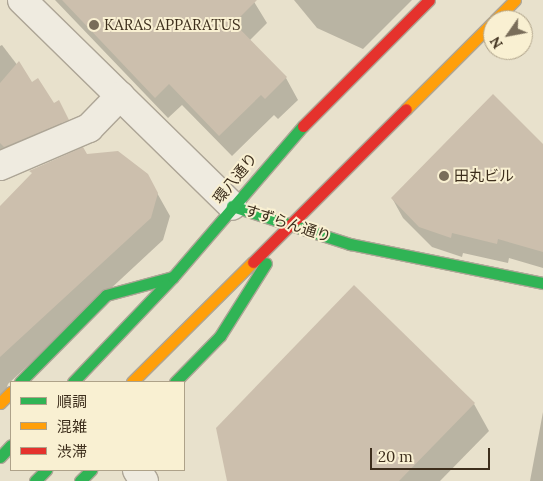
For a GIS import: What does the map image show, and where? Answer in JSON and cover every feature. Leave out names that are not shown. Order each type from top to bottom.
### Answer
[{"type":"main road","name":"環八通り","points":[[74,381],[173,277],[270,159],[429,0]]},
{"type":"main road","points":[[505,10],[515,0]]},
{"type":"main road","points":[[133,381],[483,32]]},
{"type":"main road","name":"すずらん通り","points":[[232,206],[350,244],[543,283]]},
{"type":"main road","points":[[176,381],[220,336],[290,224]]},
{"type":"main road","points":[[21,381],[106,294],[173,277]]},
{"type":"main road","points":[[0,403],[10,393]]},
{"type":"main road","points":[[0,457],[10,446]]},
{"type":"main road","points":[[35,481],[45,471]]},
{"type":"main road","points":[[80,481],[90,471]]},
{"type":"street","name":"すずらん通り","points":[[22,0],[232,206]]},
{"type":"street","points":[[0,166],[89,128],[120,96]]},
{"type":"building","points":[[62,0],[257,0],[234,23],[287,77],[265,99],[261,95],[219,136],[169,84],[155,98]]},
{"type":"building","points":[[19,61],[32,82],[38,78],[54,103],[59,100],[69,120],[4,147],[0,143],[0,83]]},
{"type":"building","points":[[493,94],[543,144],[543,252],[498,239],[497,244],[452,233],[451,238],[419,227],[391,198]]},
{"type":"building","points":[[83,147],[87,154],[118,151],[148,174],[158,193],[151,218],[0,357],[0,206],[32,173],[29,171]]},
{"type":"building","points":[[354,285],[475,403],[399,481],[227,481],[216,428]]},
{"type":"traffic: fast","points":[[74,381],[173,277],[303,126]]},
{"type":"traffic: fast","points":[[232,206],[350,244],[543,283]]},
{"type":"traffic: fast","points":[[176,381],[220,336],[266,263]]},
{"type":"traffic: fast","points":[[21,381],[106,295],[173,277]]},
{"type":"traffic: fast","points":[[0,457],[10,446]]},
{"type":"traffic: fast","points":[[35,481],[45,471]]},
{"type":"traffic: fast","points":[[80,481],[90,471]]},
{"type":"traffic: slow","points":[[505,10],[515,0]]},
{"type":"traffic: slow","points":[[406,109],[483,32]]},
{"type":"traffic: slow","points":[[133,381],[253,262]]},
{"type":"traffic: slow","points":[[0,403],[10,393]]},
{"type":"traffic: jam","points":[[303,126],[429,0]]},
{"type":"traffic: jam","points":[[253,262],[406,109]]},
{"type":"place","name":"KARAS APPARATUS","points":[[94,25]]},
{"type":"place","name":"田丸ビル","points":[[444,176]]}]
